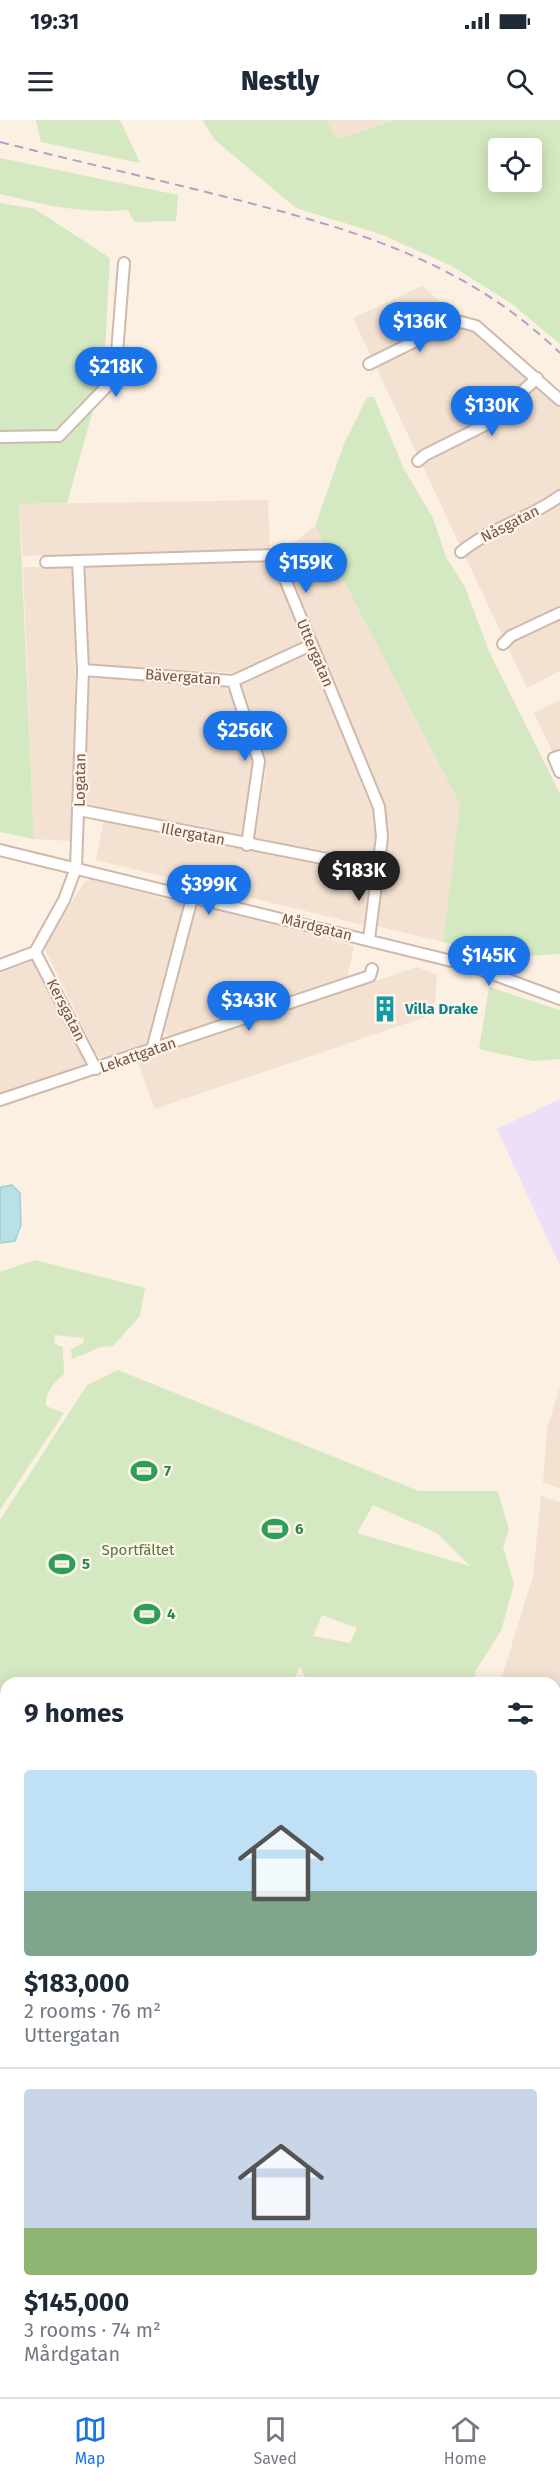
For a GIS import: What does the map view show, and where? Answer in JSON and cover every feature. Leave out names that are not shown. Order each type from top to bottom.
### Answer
[{"type":"street","points":[[0,437],[59,436],[108,385],[116,366],[124,262]]},
{"type":"street","points":[[369,364],[448,325],[461,322],[476,326],[560,400]]},
{"type":"street","points":[[418,461],[425,455],[487,424],[537,378]]},
{"type":"street","name":"Nåsgatan","points":[[461,552],[472,543],[525,519],[560,496]]},
{"type":"street","name":"Uttergatan","points":[[46,562],[275,555],[379,807],[382,837],[369,939]]},
{"type":"street","name":"Logatan","points":[[35,952],[64,900],[76,868],[83,670],[78,561]]},
{"type":"street","points":[[503,644],[511,636],[560,613]]},
{"type":"street","name":"Bävergatan","points":[[83,670],[233,681],[311,645]]},
{"type":"street","points":[[233,681],[259,761],[247,845]]},
{"type":"street","points":[[557,757],[560,772]]},
{"type":"street","name":"Illergatan","points":[[79,810],[247,845],[378,869]]},
{"type":"street","name":"Mårdgatan","points":[[0,850],[468,965],[560,999]]},
{"type":"street","points":[[152,1050],[192,898]]},
{"type":"street","points":[[0,965],[35,952]]},
{"type":"street","name":"Kersgatan","points":[[35,952],[96,1069]]},
{"type":"street","name":"Lekattgatan","points":[[0,1101],[370,976],[372,969]]},
{"type":"shaded area","points":[[326,120],[395,120],[338,139]]},
{"type":"shaded area","points":[[422,286],[560,407],[560,671],[527,688],[353,318]]},
{"type":"shaded area","points":[[268,500],[270,550],[23,556],[19,504]]},
{"type":"shaded area","points":[[315,526],[460,804],[443,942],[377,926],[387,839],[385,808],[279,554]]},
{"type":"shaded area","points":[[274,561],[304,636],[300,645],[236,673],[86,664],[82,563]]},
{"type":"shaded area","points":[[23,567],[75,567],[75,715],[71,841],[34,839]]},
{"type":"shaded area","points":[[309,652],[376,807],[375,862],[254,840],[266,771],[239,683]]},
{"type":"shaded area","points":[[86,675],[220,683],[233,695],[251,745],[254,773],[243,839],[85,805]]},
{"type":"shaded area","points":[[560,700],[560,768],[534,713]]},
{"type":"shaded area","points":[[104,819],[371,870],[363,925],[96,860]]},
{"type":"shaded area","points":[[90,879],[184,904],[147,1043],[141,1048],[104,1060],[97,1055],[44,948],[84,882]]},
{"type":"shaded area","points":[[200,905],[354,946],[347,978],[172,1041],[161,1028],[193,911]]},
{"type":"shaded area","points":[[34,959],[89,1059],[83,1068],[0,1097],[0,971]]},
{"type":"shaded area","points":[[417,967],[437,975],[434,1014],[155,1109],[137,1061]]},
{"type":"shaded area","points":[[560,1099],[560,1266],[497,1129]]},
{"type":"shaded area","points":[[560,1387],[560,1488],[543,1483],[547,1428]]},
{"type":"shaded area","points":[[541,1496],[560,1502],[560,1677],[502,1677],[533,1576]]},
{"type":"green space","points":[[36,120],[120,120],[140,163],[41,142]]},
{"type":"green space","points":[[202,120],[326,120],[338,139],[395,120],[560,120],[560,344],[512,304],[452,266],[380,234],[296,208],[215,140]]},
{"type":"green space","points":[[0,158],[178,195],[176,221],[134,222],[128,210],[79,210],[0,194]]},
{"type":"green space","points":[[0,203],[35,209],[110,258],[104,371],[67,503],[19,504],[34,839],[0,832]]},
{"type":"green space","points":[[367,397],[374,397],[404,469],[433,518],[446,557],[465,587],[489,651],[560,794],[560,954],[507,957],[443,942],[460,804],[315,526],[344,444]]},
{"type":"green space","points":[[489,987],[560,1010],[560,1059],[533,1061],[479,1049]]},
{"type":"green space","points":[[35,1260],[145,1288],[140,1316],[113,1346],[101,1347],[72,1359],[71,1349],[83,1343],[84,1338],[54,1335],[55,1344],[63,1347],[64,1374],[51,1388],[46,1406],[64,1413],[0,1510],[0,1272]]},
{"type":"green space","name":"Sportfältet","points":[[118,1370],[419,1491],[498,1491],[509,1530],[503,1547],[514,1584],[501,1631],[476,1670],[474,1677],[305,1677],[300,1666],[295,1677],[0,1677],[0,1520],[87,1385]],"holes":[[[373,1505],[437,1533],[470,1566],[357,1533]],[[322,1615],[357,1628],[350,1643],[313,1636]]]},
{"type":"water","points":[[12,1185],[20,1193],[21,1225],[15,1241],[0,1243],[1,1187]]},
{"type":"railway","points":[[0,142],[273,209],[362,236],[445,271],[485,294],[523,321],[560,353]]},
{"type":"place","name":"Villa Drake","points":[[385,1009]]},
{"type":"place","name":"7","points":[[144,1471]]},
{"type":"place","name":"6","points":[[275,1529]]},
{"type":"place","name":"5","points":[[62,1564]]},
{"type":"place","name":"4","points":[[147,1614]]}]
